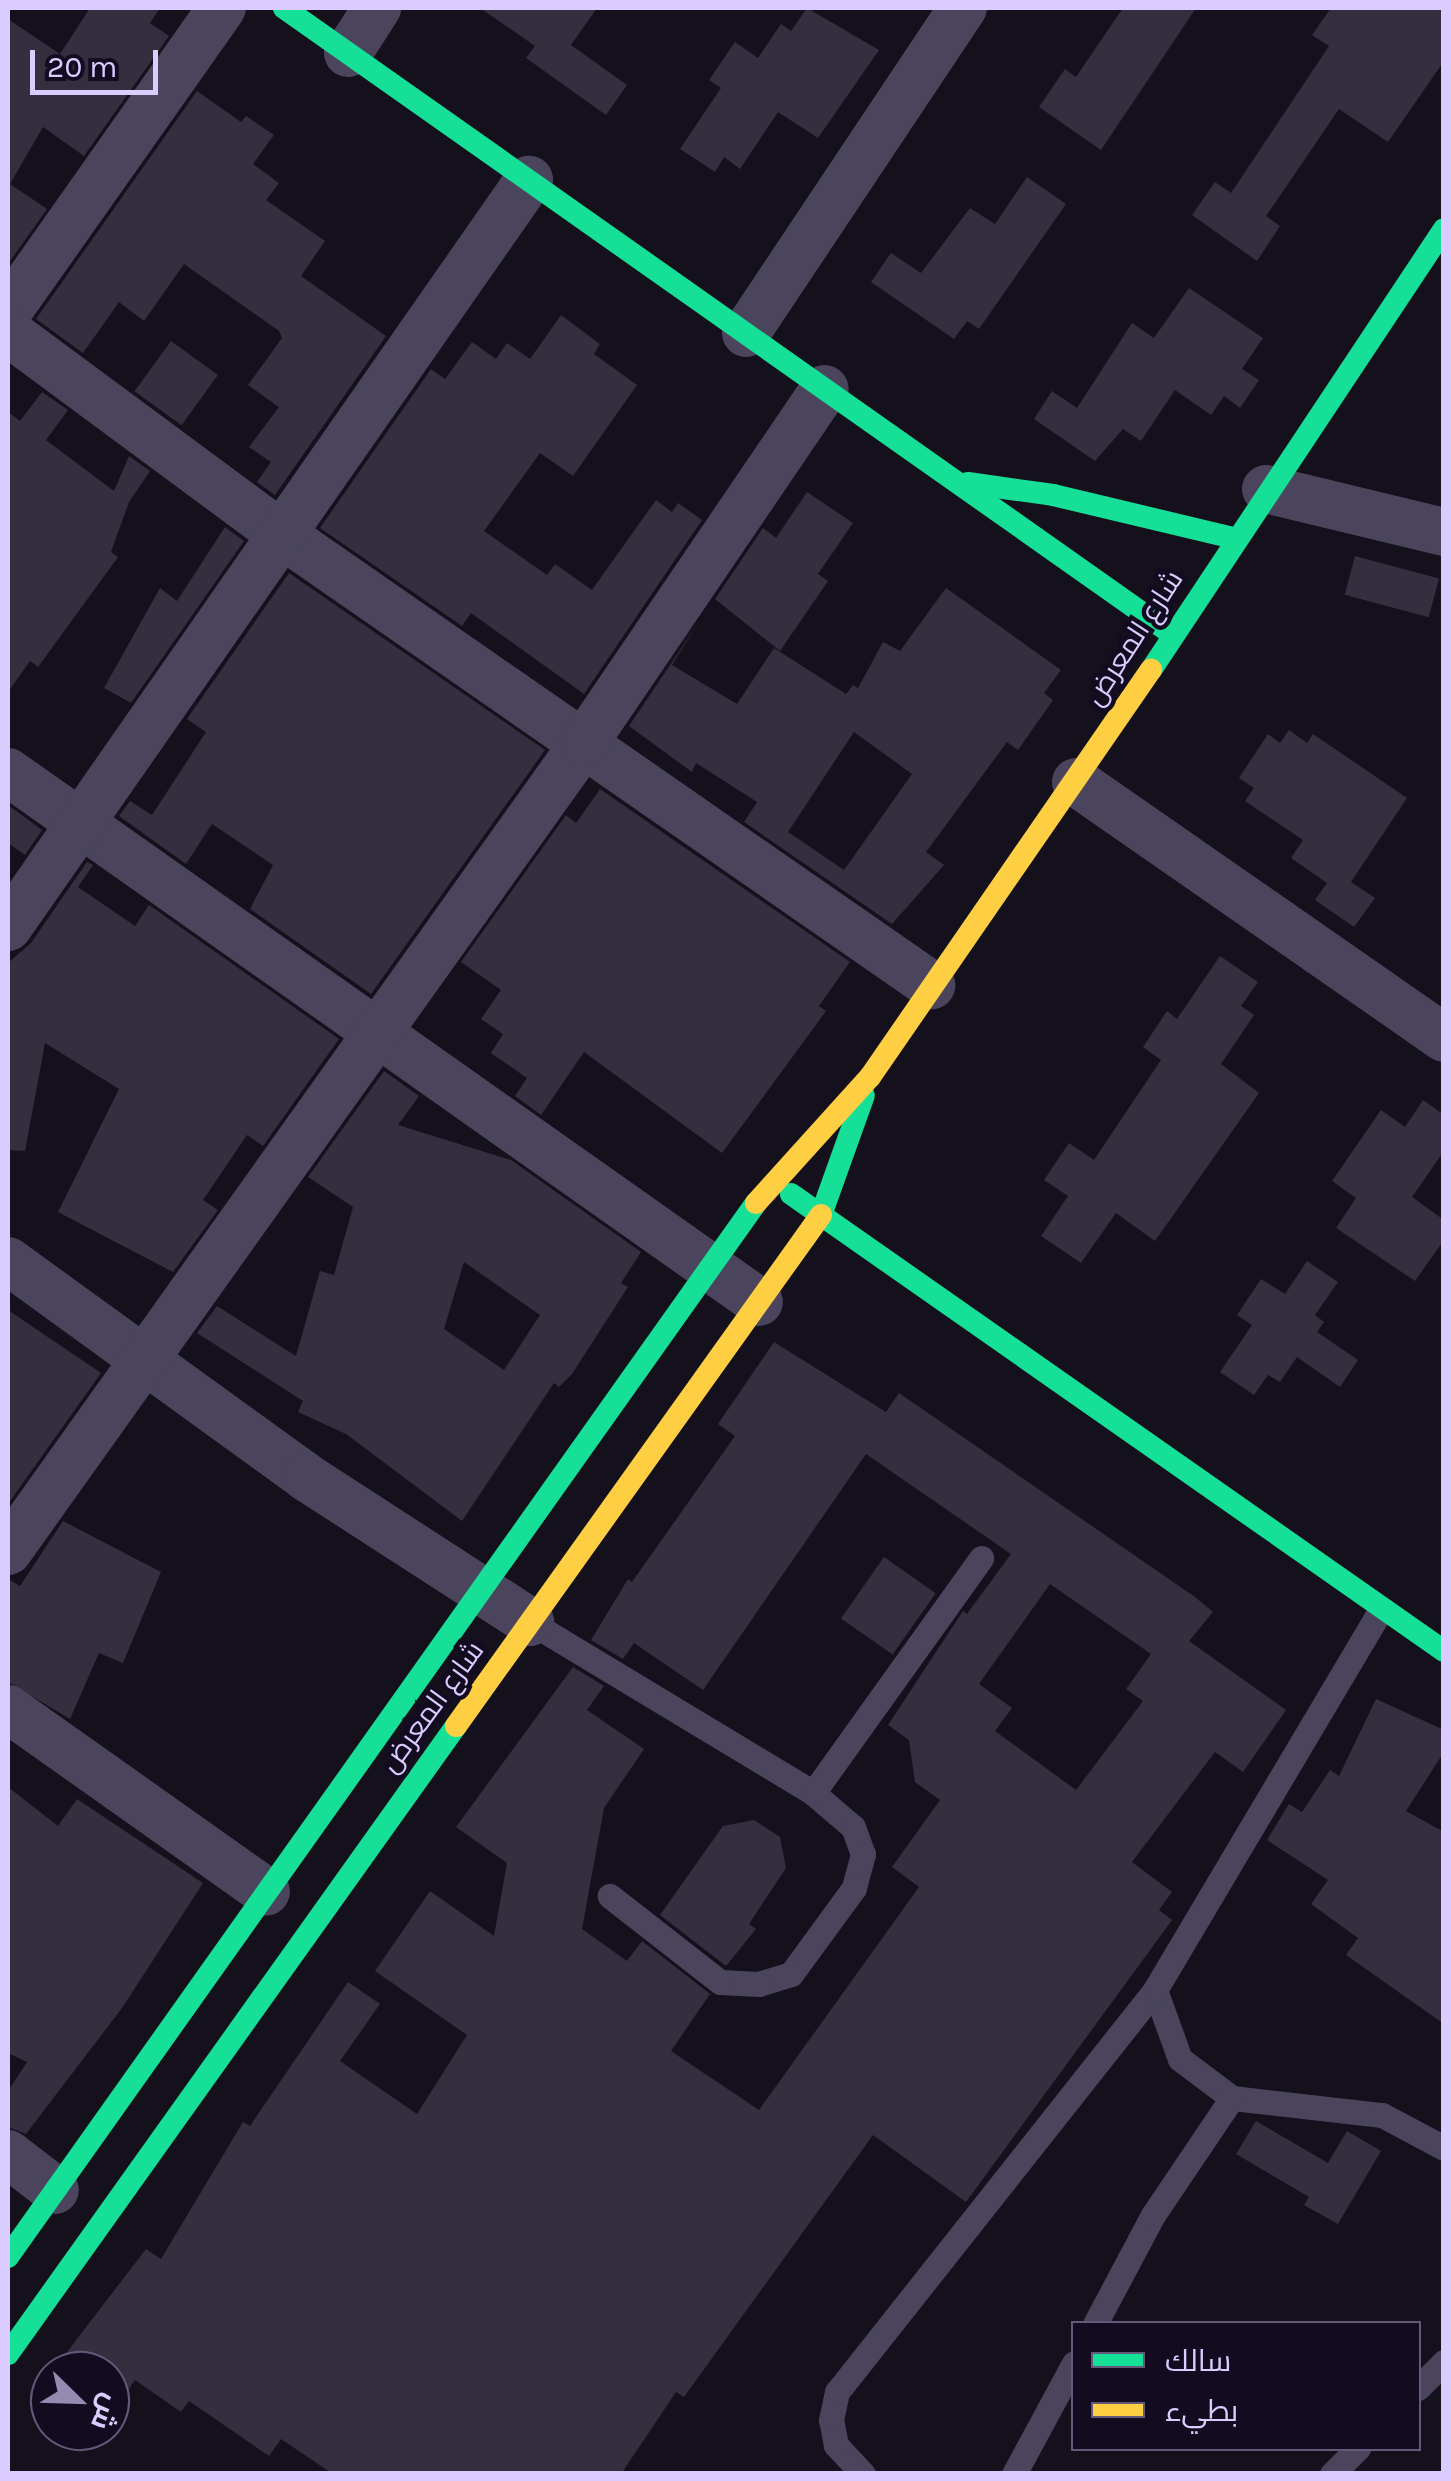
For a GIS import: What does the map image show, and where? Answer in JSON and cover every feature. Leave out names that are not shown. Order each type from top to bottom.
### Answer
[{"type":"main road","points":[[284,8],[1172,634]]},
{"type":"main road","name":"شارع المعرض","points":[[8,2257],[771,1181],[870,1077],[930,985],[1076,782],[1266,489],[1444,229]]},
{"type":"main road","points":[[956,481],[1052,495],[1234,538]]},
{"type":"main road","name":"شارع المعرض","points":[[8,2354],[822,1215],[870,1077]]},
{"type":"main road","points":[[771,1181],[1444,1651]]},
{"type":"street","points":[[8,311],[222,8]]},
{"type":"street","points":[[348,52],[377,8]]},
{"type":"street","points":[[746,333],[964,8]]},
{"type":"street","points":[[8,927],[529,180]]},
{"type":"street","points":[[8,332],[284,536],[930,985]]},
{"type":"street","points":[[8,1550],[584,743],[826,389]]},
{"type":"street","points":[[1266,489],[1444,532]]},
{"type":"street","points":[[8,772],[374,1036],[759,1302]]},
{"type":"street","points":[[1076,782],[1444,1038]]},
{"type":"street","points":[[8,1261],[141,1360],[480,1592],[530,1622]]},
{"type":"street","points":[[8,1709],[266,1892]]},
{"type":"street","points":[[8,2154],[55,2190]]},
{"type":"lane","points":[[812,1793],[980,1558]]},
{"type":"lane","points":[[863,2474],[836,2444],[830,2420],[837,2392],[1155,1990],[1381,1610]]},
{"type":"lane","points":[[530,1622],[812,1793],[853,1826],[861,1870],[791,1974],[758,1984],[720,1982],[610,1896]]},
{"type":"lane","points":[[1155,1990],[1180,2059],[1232,2098],[1382,2115],[1444,2148]]},
{"type":"lane","points":[[1097,2321],[1153,2214],[1232,2098]]},
{"type":"lane","points":[[1421,2385],[1444,2362]]},
{"type":"lane","points":[[1014,2474],[1071,2370]]},
{"type":"lane","points":[[1332,2474],[1355,2451]]},
{"type":"building","points":[[90,8],[160,8],[150,23],[169,36],[84,156],[43,127],[10,184],[47,209],[8,264],[8,19],[60,54]]},
{"type":"building","points":[[480,8],[597,8],[571,45],[627,85],[606,115],[526,58],[535,46]]},
{"type":"building","points":[[807,8],[879,50],[818,138],[778,112],[740,169],[724,157],[715,172],[680,149],[721,88],[709,80],[735,42],[758,58],[781,24],[791,31]]},
{"type":"building","points":[[1123,8],[1196,8],[1101,150],[1039,107],[1065,69],[1076,77]]},
{"type":"building","points":[[1331,8],[1444,8],[1444,61],[1388,142],[1339,109],[1266,216],[1280,226],[1257,261],[1192,215],[1215,182],[1231,193],[1329,46],[1312,35]]},
{"type":"building","points":[[197,91],[241,122],[246,116],[274,135],[253,164],[279,183],[266,200],[325,241],[301,276],[386,336],[275,495],[257,482],[271,462],[249,447],[279,407],[248,385],[282,338],[279,331],[184,264],[144,321],[119,302],[83,353],[36,319]]},
{"type":"building","points":[[1027,177],[1066,204],[979,329],[967,321],[954,339],[871,282],[891,253],[921,273],[970,208],[995,224]]},
{"type":"building","points":[[1189,288],[1263,338],[1242,369],[1259,380],[1240,408],[1224,396],[1211,415],[1175,390],[1141,441],[1123,429],[1095,461],[1034,419],[1052,391],[1077,408],[1132,323],[1154,338]]},
{"type":"building","points":[[561,315],[600,344],[594,354],[637,385],[573,476],[540,453],[484,531],[547,575],[555,564],[592,590],[656,500],[672,512],[678,503],[702,520],[584,694],[471,613],[462,626],[320,528],[431,369],[445,379],[472,342],[496,359],[507,343],[530,359]]},
{"type":"building","points":[[171,341],[218,375],[181,425],[135,391]]},
{"type":"building","points":[[42,392],[68,410],[46,440],[114,491],[129,456],[150,471],[129,502],[111,552],[118,557],[38,667],[30,661],[8,692],[8,412],[20,421]]},
{"type":"building","points":[[807,492],[853,523],[818,574],[828,581],[780,651],[715,599],[763,528],[776,538]]},
{"type":"building","points":[[225,527],[244,541],[131,703],[104,688],[160,588],[177,601]]},
{"type":"building","points":[[1355,556],[1439,579],[1429,617],[1345,595]]},
{"type":"building","points":[[289,573],[545,750],[371,994],[250,909],[273,865],[212,824],[186,864],[119,816],[130,801],[152,815],[206,732],[187,719]]},
{"type":"building","points":[[946,588],[1061,670],[1044,693],[1053,700],[1018,750],[1007,742],[926,852],[944,865],[892,924],[744,822],[757,802],[696,763],[692,772],[629,726],[699,622],[672,665],[737,704],[774,648],[846,694],[853,685],[858,688],[883,642],[900,651]],"holes":[[[854,732],[912,774],[844,870],[788,832]]]},
{"type":"building","points":[[1289,730],[1307,743],[1313,734],[1407,798],[1351,882],[1375,898],[1354,927],[1315,900],[1327,883],[1291,858],[1303,840],[1245,801],[1254,788],[1239,778],[1268,734],[1280,743]]},
{"type":"building","points":[[600,789],[850,962],[819,1006],[826,1011],[722,1153],[584,1052],[541,1115],[515,1096],[527,1078],[491,1053],[503,1034],[481,1019],[501,990],[461,962],[566,815],[576,823]]},
{"type":"building","points":[[8,805],[42,830],[25,855],[8,843]]},
{"type":"building","points":[[87,862],[93,865],[78,887],[135,926],[149,905],[339,1039],[263,1146],[247,1135],[203,1200],[218,1210],[173,1272],[58,1212],[119,1089],[45,1043],[25,1151],[8,1150],[8,963],[31,943]]},
{"type":"building","points":[[1220,956],[1258,982],[1241,1006],[1254,1015],[1221,1064],[1259,1093],[1155,1241],[1116,1213],[1081,1263],[1041,1236],[1068,1196],[1044,1180],[1069,1143],[1094,1160],[1161,1060],[1143,1047],[1167,1011],[1177,1019]]},
{"type":"building","points":[[384,1071],[419,1096],[398,1125],[511,1160],[641,1252],[621,1283],[628,1287],[572,1374],[559,1387],[554,1383],[462,1521],[346,1434],[298,1412],[303,1401],[197,1333],[217,1306],[296,1356],[320,1271],[334,1275],[353,1207],[308,1177]],"holes":[[[464,1262],[540,1315],[504,1370],[444,1329]]]},
{"type":"building","points":[[1423,1100],[1444,1115],[1444,1151],[1412,1197],[1444,1220],[1444,1240],[1415,1281],[1336,1228],[1356,1198],[1332,1181],[1381,1110],[1405,1127]]},
{"type":"building","points":[[1307,1261],[1338,1282],[1315,1315],[1324,1322],[1317,1332],[1358,1360],[1340,1387],[1297,1357],[1280,1382],[1268,1375],[1254,1395],[1220,1372],[1252,1325],[1237,1315],[1261,1279],[1285,1294]]},
{"type":"building","points":[[8,1310],[101,1373],[8,1504]]},
{"type":"building","points":[[774,1342],[886,1412],[899,1393],[1213,1612],[1189,1641],[1286,1710],[1243,1772],[1215,1752],[1132,1862],[1172,1892],[1159,1910],[1172,1920],[966,2202],[873,2135],[684,2397],[676,2392],[621,2474],[333,2474],[281,2439],[269,2456],[189,2401],[181,2412],[135,2380],[130,2387],[130,2351],[68,2351],[146,2249],[161,2259],[243,2122],[250,2126],[348,1982],[380,2004],[340,2061],[417,2114],[467,2035],[375,1971],[430,1891],[494,1936],[507,1863],[456,1827],[573,1667],[604,1686],[587,1710],[644,1749],[604,1808],[582,1929],[627,1961],[642,1941],[710,1994],[671,2051],[759,2110],[919,1887],[892,1867],[940,1800],[915,1782],[909,1740],[888,1725],[963,1611],[967,1614],[1011,1554],[866,1454],[703,1690],[634,1643],[623,1659],[591,1640],[628,1579],[632,1582],[735,1436],[718,1424]],"holes":[[[1050,1584],[1151,1654],[1126,1689],[1143,1701],[1076,1790],[995,1731],[1012,1708],[979,1684]]]},
{"type":"building","points":[[63,1521],[161,1572],[123,1663],[99,1653],[70,1719],[8,1682],[8,1579],[20,1586]]},
{"type":"building","points":[[884,1557],[936,1593],[893,1655],[841,1618]]},
{"type":"building","points":[[1376,1699],[1444,1730],[1444,1752],[1406,1811],[1444,1832],[1444,2024],[1346,1955],[1358,1938],[1311,1904],[1328,1880],[1267,1840],[1289,1804],[1302,1812],[1330,1770],[1339,1776]]},
{"type":"building","points":[[8,1787],[58,1826],[77,1799],[203,1883],[122,2008],[26,2134],[8,2127],[8,2091],[27,2062],[8,2053]]},
{"type":"building","points":[[754,1820],[780,1837],[786,1868],[749,1924],[756,1929],[726,1966],[660,1915],[723,1826]]},
{"type":"building","points":[[1256,2121],[1328,2163],[1347,2131],[1381,2151],[1338,2224],[1304,2205],[1309,2197],[1236,2154]]},
{"type":"traffic: fast","points":[[284,8],[1172,634]]},
{"type":"traffic: fast","points":[[1151,670],[1444,229]]},
{"type":"traffic: fast","points":[[968,483],[1053,495],[1234,538]]},
{"type":"traffic: fast","points":[[821,1215],[864,1095]]},
{"type":"traffic: fast","points":[[791,1194],[1444,1651]]},
{"type":"traffic: fast","points":[[8,2257],[756,1203]]},
{"type":"traffic: fast","points":[[8,2354],[456,1726]]},
{"type":"traffic: slow","points":[[756,1203],[870,1077],[1151,670]]},
{"type":"traffic: slow","points":[[456,1726],[821,1215]]}]
